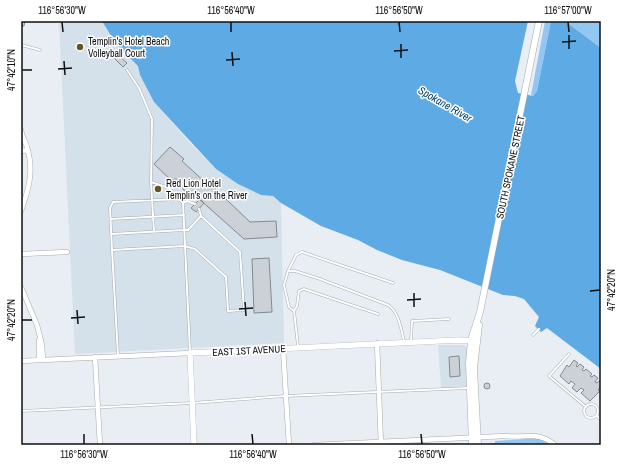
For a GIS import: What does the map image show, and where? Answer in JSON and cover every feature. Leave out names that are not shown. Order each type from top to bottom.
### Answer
[{"type":"main road","name":"SOUTH SPOKANE STREET","points":[[474,340],[540,21]]},
{"type":"main road","points":[[474,340],[469,388],[475,437],[478,445]]},
{"type":"main road","points":[[472,445],[475,437],[474,340]]},
{"type":"street","points":[[21,130],[28,150],[31,166],[30,185],[21,211]]},
{"type":"street","points":[[21,151],[28,150]]},
{"type":"street","points":[[21,254],[67,252]]},
{"type":"street","points":[[21,287],[33,315],[42,345],[41,360]]},
{"type":"street","name":"EAST 1ST AVENUE","points":[[21,361],[377,343],[474,340]]},
{"type":"street","points":[[377,343],[381,443]]},
{"type":"street","points":[[283,348],[289,445]]},
{"type":"street","points":[[190,353],[194,445]]},
{"type":"street","points":[[95,358],[100,445]]},
{"type":"street","points":[[314,445],[381,443],[475,437],[543,436],[555,445]]},
{"type":"lane","points":[[21,45],[40,50]]},
{"type":"lane","points":[[127,70],[139,88],[152,119],[151,182],[154,232]]},
{"type":"lane","points":[[151,182],[170,188],[183,203],[190,353]]},
{"type":"lane","points":[[118,356],[110,219],[110,208],[112,202],[180,199]]},
{"type":"lane","points":[[183,203],[187,201],[195,204]]},
{"type":"lane","points":[[112,250],[185,246],[195,249],[226,277],[228,311],[244,310],[240,252],[201,216],[199,209]]},
{"type":"lane","points":[[110,219],[184,215]]},
{"type":"lane","points":[[111,234],[188,230],[201,216]]},
{"type":"lane","points":[[294,311],[289,307],[284,284],[288,271],[296,255],[302,252],[393,283]]},
{"type":"lane","points":[[288,271],[295,271],[320,279],[393,308],[396,313],[404,342]]},
{"type":"lane","points":[[298,347],[294,311],[297,306],[299,291],[304,289],[378,314]]},
{"type":"lane","points":[[412,342],[412,321],[449,319]]},
{"type":"lane","points":[[533,336],[538,330]]},
{"type":"lane","points":[[569,354],[549,376],[586,407]]},
{"type":"lane","points":[[21,410],[192,403],[285,396],[469,388]]},
{"type":"lane","points":[[592,404],[596,405],[599,409],[597,416],[591,418],[587,417],[584,413],[586,407],[592,404]]},
{"type":"lane","points":[[597,416],[601,420]]},
{"type":"shaded area","name":"Red Lion Hotel Templin's on the River","points":[[59,21],[102,21],[116,44],[138,66],[140,75],[154,102],[190,143],[216,169],[238,184],[261,195],[273,196],[281,203],[284,343],[75,354]]},
{"type":"shaded area","points":[[545,21],[551,21],[537,91],[533,96],[531,95]]},
{"type":"shaded area","points":[[565,21],[601,21],[601,48],[596,44]]},
{"type":"shaded area","points":[[438,345],[464,345],[467,347],[468,386],[441,388]]},
{"type":"shaded area","points":[[540,438],[551,445],[491,445],[491,443],[495,443],[495,441]]},
{"type":"water","name":"Spokane River","points":[[102,21],[528,21],[515,81],[518,93],[533,96],[537,91],[551,21],[565,21],[601,48],[601,369],[547,328],[541,332],[535,326],[539,317],[524,299],[515,296],[503,295],[440,270],[402,260],[377,250],[358,240],[321,226],[281,203],[273,196],[261,195],[238,184],[216,169],[154,102],[140,75],[138,66],[116,44]]},
{"type":"building","points":[[21,21],[25,21],[24,26],[21,26]]},
{"type":"building","points":[[118,55],[127,63],[123,67],[115,59]]},
{"type":"building","points":[[170,147],[184,159],[182,161],[206,183],[207,181],[250,222],[276,221],[277,237],[244,239],[189,190],[186,193],[176,179],[171,180],[154,164]]},
{"type":"building","points":[[200,199],[204,203],[196,212],[191,208]]},
{"type":"building","points":[[269,258],[272,312],[254,313],[252,259]]},
{"type":"building","points":[[459,356],[460,376],[450,377],[449,357]]},
{"type":"building","points":[[574,360],[578,363],[576,366],[577,367],[580,364],[584,367],[582,370],[584,371],[586,369],[592,374],[590,376],[592,377],[594,375],[598,378],[595,382],[601,382],[601,386],[598,390],[600,391],[590,401],[581,393],[584,390],[581,388],[577,392],[572,388],[575,384],[571,381],[569,384],[560,376],[567,365],[569,367]]},
{"type":"building","points":[[487,383],[490,386],[487,389],[484,386]]},
{"type":"place","name":"Templin's Hotel Beach Volleyball Court","points":[[80,47]]},
{"type":"place","name":"Red Lion Hotel Templin's on the River","points":[[158,189]]}]
